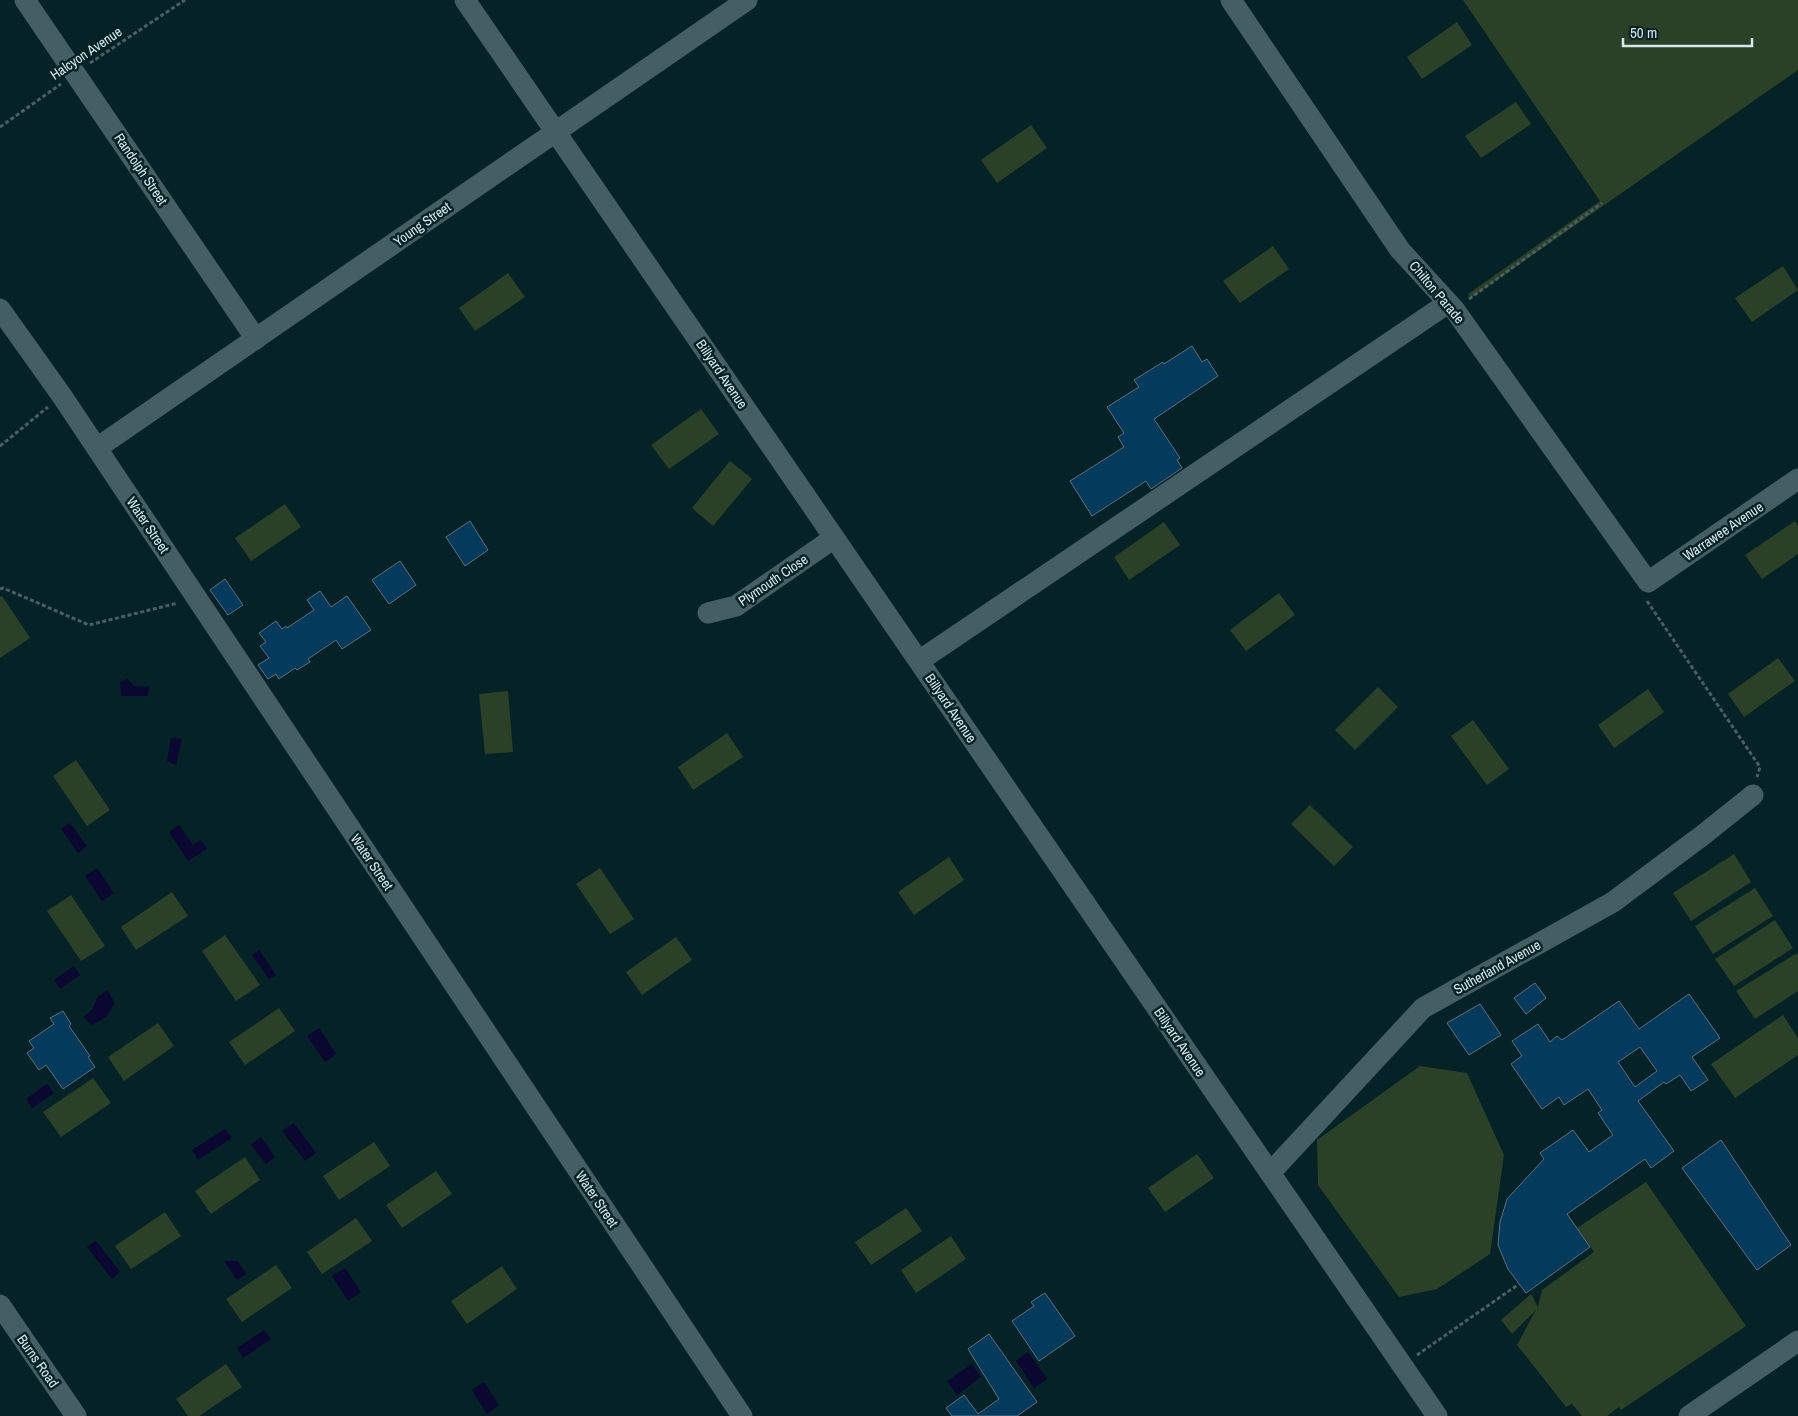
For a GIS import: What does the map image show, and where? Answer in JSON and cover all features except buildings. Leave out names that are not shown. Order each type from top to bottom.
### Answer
[{"type":"street","name":"Randolph Street","points":[[25,0],[256,339]]},
{"type":"street","name":"Billyard Avenue","points":[[465,0],[1437,1416]]},
{"type":"street","name":"Young Street","points":[[97,448],[747,0]]},
{"type":"street","name":"Chilton Parade","points":[[1231,0],[1400,250],[1451,306],[1648,582]]},
{"type":"street","points":[[919,661],[1451,306]]},
{"type":"street","name":"Water Street","points":[[0,309],[97,448],[742,1416]]},
{"type":"street","name":"Warrawee Avenue","points":[[1648,582],[1798,479]]},
{"type":"street","name":"Plymouth Close","points":[[708,613],[736,606],[834,538]]},
{"type":"street","name":"Sutherland Avenue","points":[[1270,1172],[1424,1008],[1613,902],[1753,795]]},
{"type":"street","name":"Burns Road","points":[[0,1305],[76,1416]]},
{"type":"street","points":[[1689,1416],[1798,1341]]},
{"type":"path","name":"Halcyon Avenue","points":[[0,127],[75,73],[185,0]]},
{"type":"path","points":[[1451,306],[1602,203]]},
{"type":"path","points":[[0,446],[62,396]]},
{"type":"path","points":[[1648,582],[1646,600],[1760,767],[1753,795]]},
{"type":"path","points":[[0,589],[3,588],[90,625],[181,603]]},
{"type":"path","points":[[1426,1348],[1519,1284]]},
{"type":"green space","points":[[1463,0],[1798,0],[1798,70],[1471,298],[1468,294],[1600,201]]},
{"type":"green space","points":[[1457,22],[1472,45],[1422,79],[1407,57]]},
{"type":"green space","points":[[1516,102],[1531,124],[1481,158],[1465,136]]},
{"type":"green space","points":[[1031,125],[1047,148],[997,183],[981,160]]},
{"type":"green space","points":[[1273,246],[1289,269],[1240,303],[1223,281]]},
{"type":"green space","points":[[1783,266],[1798,290],[1752,322],[1735,298]]},
{"type":"green space","points":[[508,273],[525,297],[475,331],[459,308]]},
{"type":"green space","points":[[701,409],[719,434],[669,469],[651,445]]},
{"type":"green space","points":[[730,461],[752,479],[713,526],[692,508]]},
{"type":"green space","points":[[285,504],[301,527],[251,561],[235,538]]},
{"type":"green space","points":[[1795,521],[1798,526],[1798,554],[1762,579],[1745,555]]},
{"type":"green space","points":[[1164,522],[1180,545],[1129,580],[1114,557]]},
{"type":"green space","points":[[1279,593],[1295,615],[1246,651],[1230,630]]},
{"type":"green space","points":[[2,596],[30,638],[0,658],[0,597]]},
{"type":"green space","points":[[1778,658],[1795,681],[1744,717],[1728,694]]},
{"type":"green space","points":[[1378,687],[1398,707],[1355,750],[1335,730]]},
{"type":"green space","points":[[1648,689],[1664,712],[1614,748],[1598,725]]},
{"type":"green space","points":[[508,691],[513,752],[485,754],[479,694]]},
{"type":"green space","points":[[1473,720],[1509,769],[1487,785],[1451,736]]},
{"type":"green space","points":[[727,733],[743,757],[693,790],[678,767]]},
{"type":"green space","points":[[76,760],[110,810],[87,826],[53,776]]},
{"type":"green space","points":[[1310,805],[1353,847],[1334,866],[1291,824]]},
{"type":"green space","points":[[1734,854],[1751,882],[1691,921],[1673,893]]},
{"type":"green space","points":[[949,857],[964,880],[914,915],[898,892]]},
{"type":"green space","points":[[600,868],[634,919],[610,934],[576,884]]},
{"type":"green space","points":[[1755,888],[1773,916],[1713,954],[1695,926]]},
{"type":"green space","points":[[172,892],[188,916],[136,950],[121,927]]},
{"type":"green space","points":[[71,895],[105,946],[81,961],[47,911]]},
{"type":"green space","points":[[1775,920],[1793,948],[1734,986],[1715,959]]},
{"type":"green space","points":[[225,935],[260,985],[236,1001],[202,951]]},
{"type":"green space","points":[[676,937],[692,960],[642,995],[626,972]]},
{"type":"green space","points":[[1797,953],[1798,991],[1755,1019],[1736,991]]},
{"type":"green space","points":[[279,1008],[295,1031],[245,1065],[229,1042]]},
{"type":"green space","points":[[1783,1015],[1798,1038],[1798,1055],[1735,1098],[1711,1064]]},
{"type":"green space","points":[[158,1023],[174,1046],[124,1081],[108,1057]]},
{"type":"green space","points":[[1420,1066],[1467,1073],[1504,1155],[1490,1254],[1437,1289],[1399,1297],[1318,1185],[1317,1140]]},
{"type":"green space","points":[[93,1078],[111,1103],[61,1137],[43,1112]]},
{"type":"green space","points":[[374,1142],[390,1166],[339,1200],[323,1176]]},
{"type":"green space","points":[[1197,1154],[1214,1178],[1165,1212],[1148,1188]]},
{"type":"green space","points":[[245,1157],[260,1180],[211,1214],[195,1191]]},
{"type":"green space","points":[[436,1171],[452,1194],[402,1228],[386,1205]]},
{"type":"green space","points":[[1646,1182],[1746,1326],[1621,1410],[1619,1407],[1607,1416],[1582,1416],[1572,1404],[1566,1407],[1517,1345],[1536,1310],[1512,1334],[1501,1320],[1531,1294],[1538,1307],[1542,1290],[1594,1252],[1577,1228]]},
{"type":"green space","points":[[906,1208],[922,1231],[871,1265],[855,1242]]},
{"type":"green space","points":[[165,1212],[181,1236],[131,1269],[115,1246]]},
{"type":"green space","points":[[356,1218],[372,1241],[322,1274],[307,1252]]},
{"type":"green space","points":[[951,1236],[966,1259],[916,1293],[901,1270]]},
{"type":"green space","points":[[276,1265],[292,1288],[242,1322],[226,1299]]},
{"type":"green space","points":[[502,1266],[517,1289],[467,1324],[451,1301]]},
{"type":"green space","points":[[226,1364],[242,1387],[199,1416],[188,1416],[176,1399]]},
{"type":"shaded area","points":[[128,679],[134,686],[150,687],[147,696],[121,696],[120,682]]},
{"type":"shaded area","points":[[171,738],[182,739],[176,765],[167,761]]},
{"type":"shaded area","points":[[70,823],[87,846],[78,853],[61,829]]},
{"type":"shaded area","points":[[179,825],[193,845],[201,840],[207,849],[188,861],[169,832]]},
{"type":"shaded area","points":[[97,868],[114,893],[102,901],[85,876]]},
{"type":"shaded area","points":[[259,950],[276,975],[269,979],[252,955]]},
{"type":"shaded area","points":[[74,966],[80,975],[60,989],[54,980]]},
{"type":"shaded area","points":[[107,990],[115,1003],[106,1017],[92,1025],[83,1017],[92,1010],[97,998]]},
{"type":"shaded area","points":[[319,1028],[336,1054],[325,1062],[307,1036]]},
{"type":"shaded area","points":[[47,1084],[54,1093],[32,1108],[26,1099]]},
{"type":"shaded area","points":[[294,1123],[316,1153],[305,1161],[282,1131]]},
{"type":"shaded area","points":[[225,1129],[232,1138],[198,1160],[192,1150]]},
{"type":"shaded area","points":[[261,1137],[275,1157],[266,1164],[251,1145]]},
{"type":"shaded area","points":[[96,1241],[120,1272],[112,1279],[87,1247]]},
{"type":"shaded area","points":[[224,1261],[238,1261],[246,1274],[237,1280]]},
{"type":"shaded area","points":[[345,1268],[361,1292],[348,1301],[332,1276]]},
{"type":"shaded area","points":[[264,1330],[271,1339],[243,1358],[237,1348]]},
{"type":"shaded area","points":[[1028,1352],[1047,1379],[1034,1388],[1016,1361]]},
{"type":"shaded area","points":[[972,1364],[981,1377],[957,1395],[947,1381]]},
{"type":"shaded area","points":[[484,1382],[499,1405],[487,1414],[472,1390]]}]
